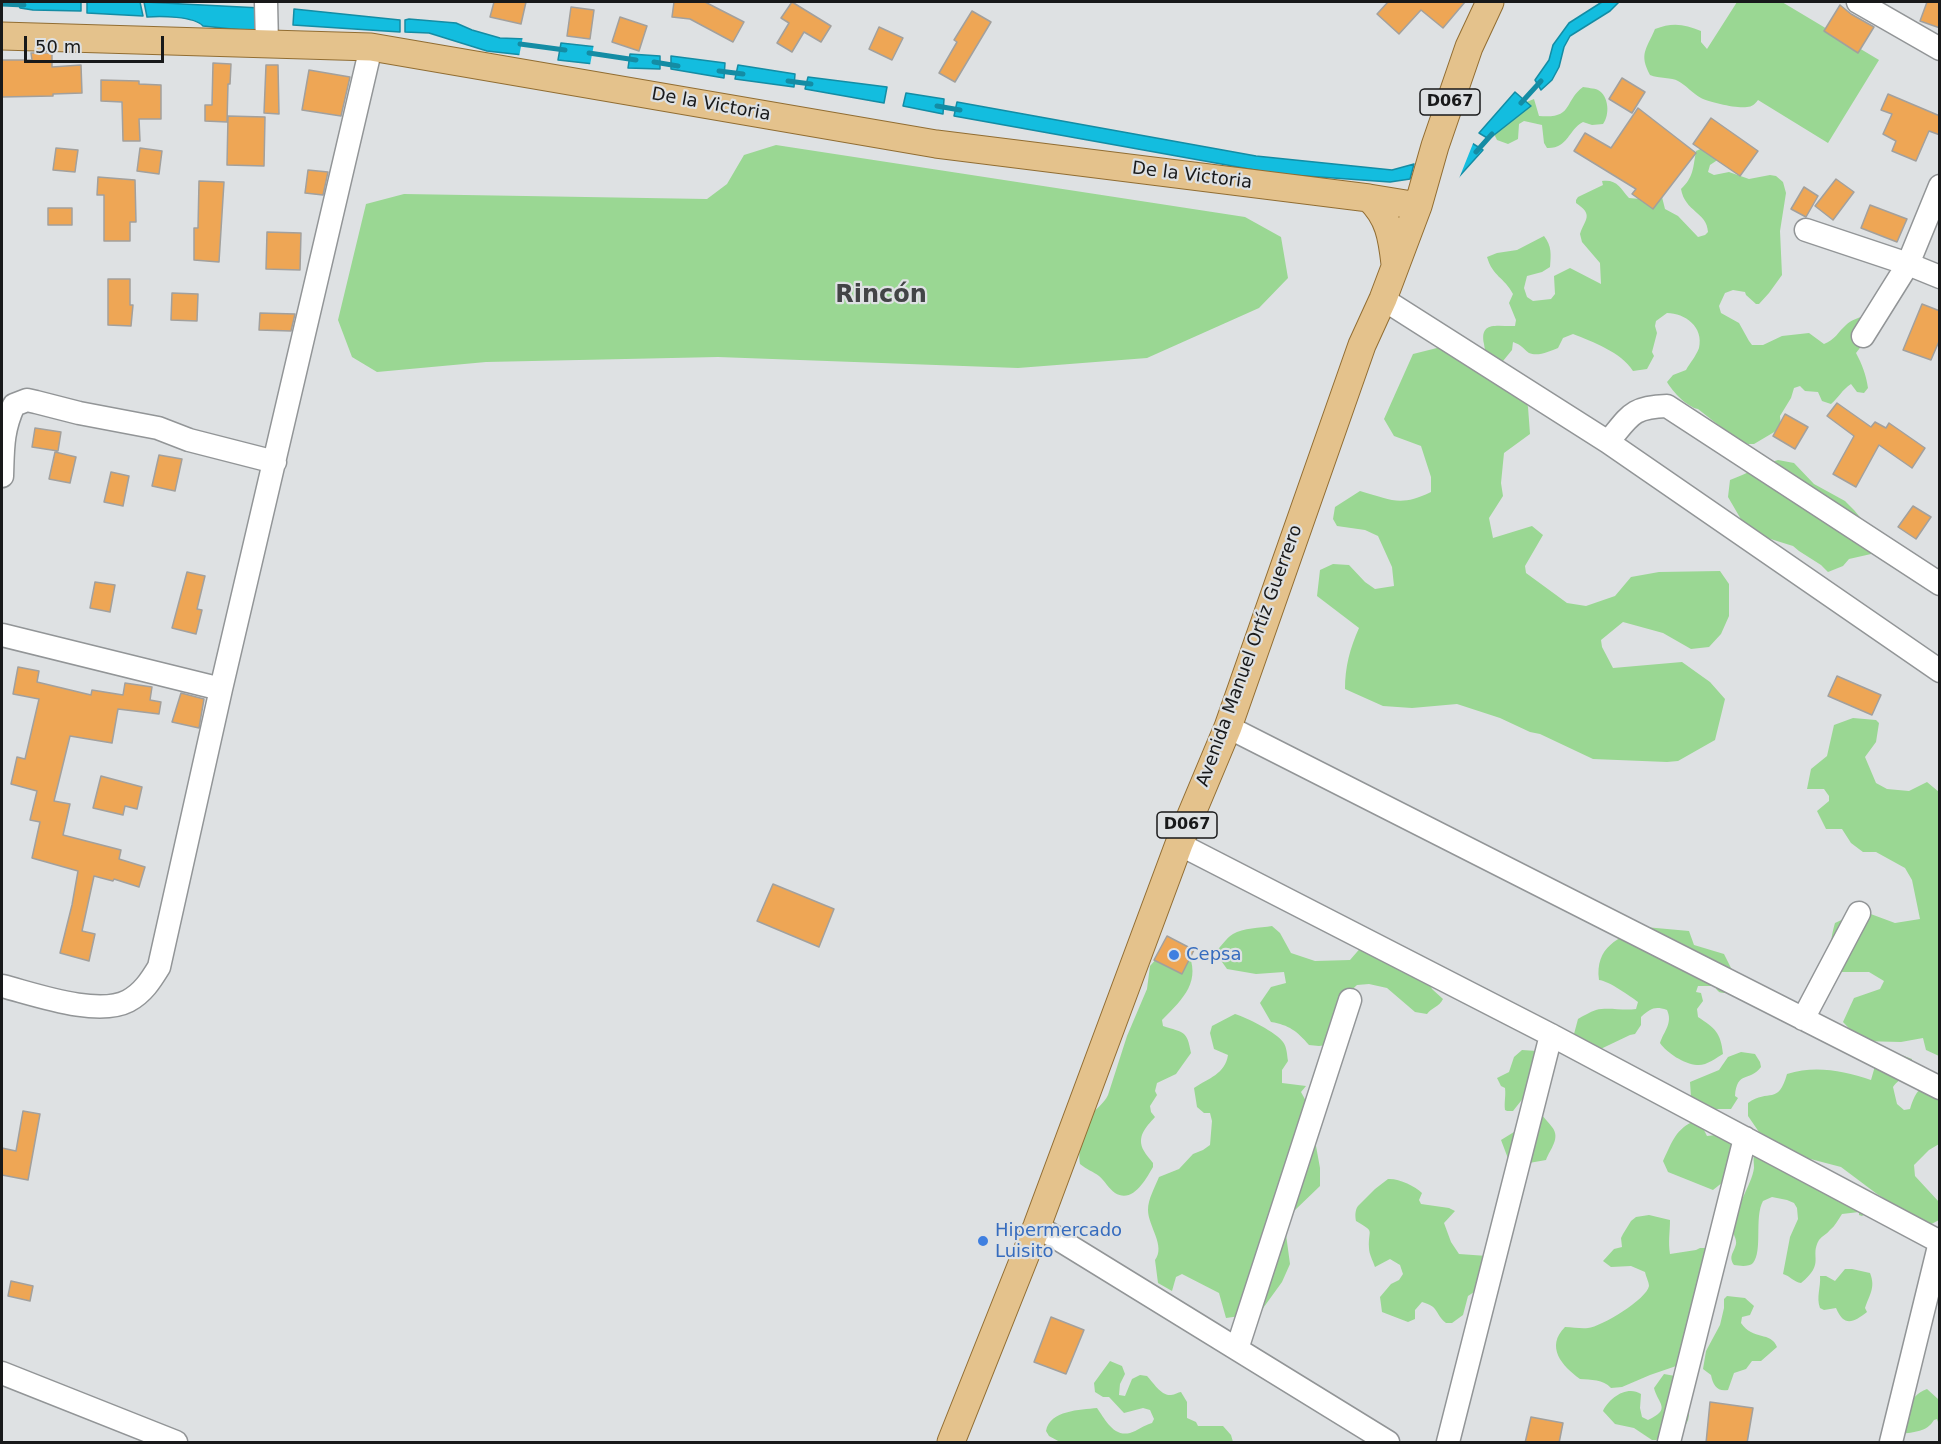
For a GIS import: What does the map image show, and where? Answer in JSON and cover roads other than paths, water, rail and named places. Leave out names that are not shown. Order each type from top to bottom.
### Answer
[{"type":"main road","name":"Avenida Manuel Ortíz Guerrero","points":[[951,1443],[1037,1226],[1179,844],[1228,727],[1362,345],[1383,299],[1418,206],[1435,146],[1469,47],[1490,2]]},
{"type":"main road","name":"De la Victoria","points":[[2,36],[371,47],[936,144],[1418,206]]},
{"type":"main road","points":[[1369,198],[1381,210],[1389,228],[1395,264]]},
{"type":"street","points":[[266,2],[267,45]]},
{"type":"street","points":[[1858,2],[1940,49]]},
{"type":"street","points":[[2,986],[77,1005],[104,1006],[127,1001],[146,988],[159,967],[221,689],[371,47]]},
{"type":"street","points":[[1863,336],[1908,264],[1940,186]]},
{"type":"street","points":[[1806,230],[1940,277]]},
{"type":"street","points":[[1383,299],[1608,442],[1940,671]]},
{"type":"street","points":[[2,476],[3,431],[14,405],[27,400],[79,413],[158,428],[189,440],[275,462]]},
{"type":"street","points":[[1608,442],[1635,410],[1651,406],[1667,406],[1940,584]]},
{"type":"street","points":[[2,635],[221,689]]},
{"type":"street","points":[[1228,727],[1940,1088]]},
{"type":"street","points":[[1179,844],[1551,1035],[1940,1242],[1891,1443]]},
{"type":"street","points":[[1803,1019],[1859,913]]},
{"type":"street","points":[[1237,1349],[1350,1000]]},
{"type":"street","points":[[1448,1443],[1551,1035]]},
{"type":"street","points":[[1669,1443],[1745,1138]]},
{"type":"street","points":[[1037,1226],[1388,1443]]},
{"type":"street","points":[[2,1373],[176,1443]]},
{"type":"water","points":[[17,2],[81,2],[81,11],[33,10],[20,8]]},
{"type":"water","points":[[87,2],[140,2],[143,16],[87,13]]},
{"type":"water","points":[[144,2],[261,8],[261,25],[252,31],[203,26],[192,20],[176,17],[147,17]]},
{"type":"water","points":[[1602,2],[1619,2],[1610,11],[1570,36],[1564,47],[1559,67],[1552,80],[1541,90],[1535,80],[1549,60],[1553,45],[1569,23]]},
{"type":"water","points":[[294,9],[400,20],[400,32],[293,25]]},
{"type":"water","points":[[405,20],[456,23],[500,38],[526,39],[523,55],[487,51],[429,33],[405,32]]},
{"type":"water","points":[[561,43],[597,47],[594,64],[558,60]]},
{"type":"water","points":[[630,54],[660,56],[660,69],[628,68]]},
{"type":"water","points":[[671,56],[725,63],[724,78],[671,69]]},
{"type":"water","points":[[738,65],[795,74],[794,87],[735,79]]},
{"type":"water","points":[[808,77],[887,87],[884,103],[805,89]]},
{"type":"water","points":[[1515,92],[1531,106],[1489,139],[1479,133]]},
{"type":"water","points":[[906,93],[944,99],[943,114],[903,106]]},
{"type":"water","points":[[957,102],[1256,156],[1392,170],[1414,164],[1410,179],[1390,182],[1277,174],[954,116]]},
{"type":"water","points":[[1467,140],[1483,150],[1456,180]]},
{"type":"waterway","points":[[2,4],[24,5]]},
{"type":"waterway","points":[[520,44],[565,50]]},
{"type":"waterway","points":[[589,53],[636,60]]},
{"type":"waterway","points":[[654,62],[678,66]]},
{"type":"waterway","points":[[719,71],[743,74]]},
{"type":"waterway","points":[[788,81],[811,84]]},
{"type":"waterway","points":[[1521,103],[1541,81]]},
{"type":"waterway","points":[[937,106],[960,110]]},
{"type":"waterway","points":[[1476,152],[1492,134]]},
{"type":"place","name":"Cepsa","points":[[1174,955]]},
{"type":"place","name":"Hipermercado Luisito","points":[[983,1241]]},
{"type":"district","name":"Rincón","points":[[881,296]]}]
